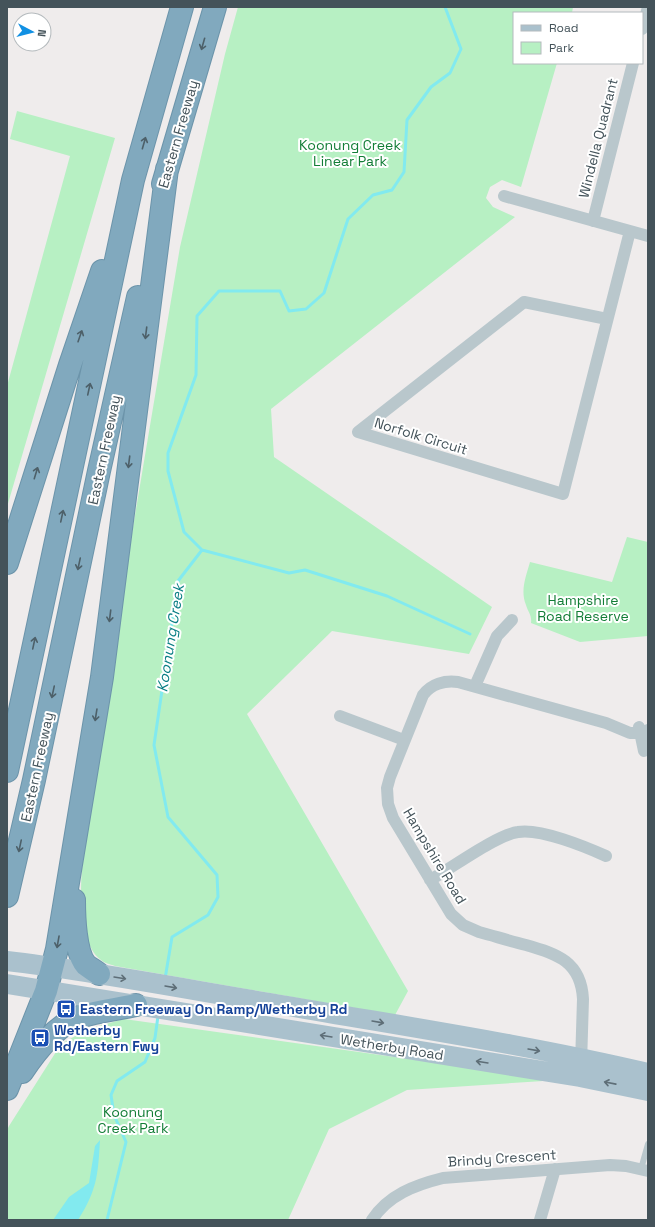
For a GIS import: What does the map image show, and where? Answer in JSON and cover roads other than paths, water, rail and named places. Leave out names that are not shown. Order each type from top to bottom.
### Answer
[{"type":"highway","name":"Eastern Freeway","points":[[7,771],[133,180],[182,7]]},
{"type":"highway","name":"Eastern Freeway","points":[[7,896],[33,788],[99,472],[167,169],[214,7]]},
{"type":"highway","points":[[7,1088],[46,991],[57,949],[102,677],[167,169]]},
{"type":"highway","points":[[7,563],[70,364],[133,180]]},
{"type":"highway","points":[[76,835],[73,891],[75,920],[80,953],[86,964],[99,974]]},
{"type":"highway","points":[[7,1093],[41,1046],[67,1023],[79,1017],[136,1005]]},
{"type":"main road","name":"Wetherby Road","points":[[7,961],[99,974],[202,992],[580,1068],[648,1091]]},
{"type":"main road","name":"Wetherby Road","points":[[14,985],[197,1014],[580,1068],[648,1073]]},
{"type":"street","points":[[643,24],[648,7]]},
{"type":"street","name":"Windella Quadrant","points":[[593,221],[633,64]]},
{"type":"street","points":[[504,196],[648,236]]},
{"type":"street","name":"Norfolk Circuit","points":[[607,319],[524,302],[358,432],[563,494],[630,231]]},
{"type":"street","points":[[474,686],[497,636],[512,620]]},
{"type":"street","name":"Hampshire Road","points":[[580,1068],[582,988],[578,976],[570,964],[554,953],[478,932],[462,925],[451,914],[393,818],[388,804],[387,794],[390,778],[420,701],[429,688],[448,681],[474,686],[606,722],[644,728]]},
{"type":"street","points":[[340,716],[404,740]]},
{"type":"street","points":[[644,728],[644,751]]},
{"type":"street","points":[[430,880],[502,837],[520,831],[545,835],[582,846],[606,856]]},
{"type":"street","name":"Brindy Crescent","points":[[372,1220],[382,1207],[398,1195],[428,1182],[450,1177],[610,1165],[626,1166],[644,1170]]},
{"type":"street","points":[[540,1220],[555,1169]]},
{"type":"lane","points":[[644,1170],[648,1144]]},
{"type":"water","points":[[100,1140],[97,1173],[93,1191],[78,1220],[53,1220],[69,1197],[89,1183],[95,1146]]},
{"type":"waterway","name":"Koonung Creek","points":[[165,979],[172,937],[208,915],[218,897],[217,875],[168,817],[154,745],[178,581],[202,550],[184,532],[168,471],[168,453],[196,375],[197,316],[219,291],[280,291],[289,311],[306,309],[324,293],[348,219],[373,195],[392,190],[404,172],[407,120],[431,87],[450,73],[461,49],[445,7]]},
{"type":"waterway","points":[[202,550],[289,573],[305,570],[387,596],[470,634]]},
{"type":"waterway","name":"Koonung Creek","points":[[107,1220],[126,1142],[114,1115],[111,1095],[117,1081],[145,1062],[155,1038],[158,1016]]},
{"type":"place","name":"Eastern Freeway On Ramp/Wetherby Rd","points":[[66,1009]]},
{"type":"place","name":"Wetherby Rd/Eastern Fwy","points":[[40,1038]]},
{"type":"park label","name":"Koonung Creek Linear Park","points":[[350,154]]},
{"type":"park label","name":"Hampshire Road Reserve","points":[[583,608]]},
{"type":"park label","name":"Koonung Creek Park","points":[[133,1120]]}]
